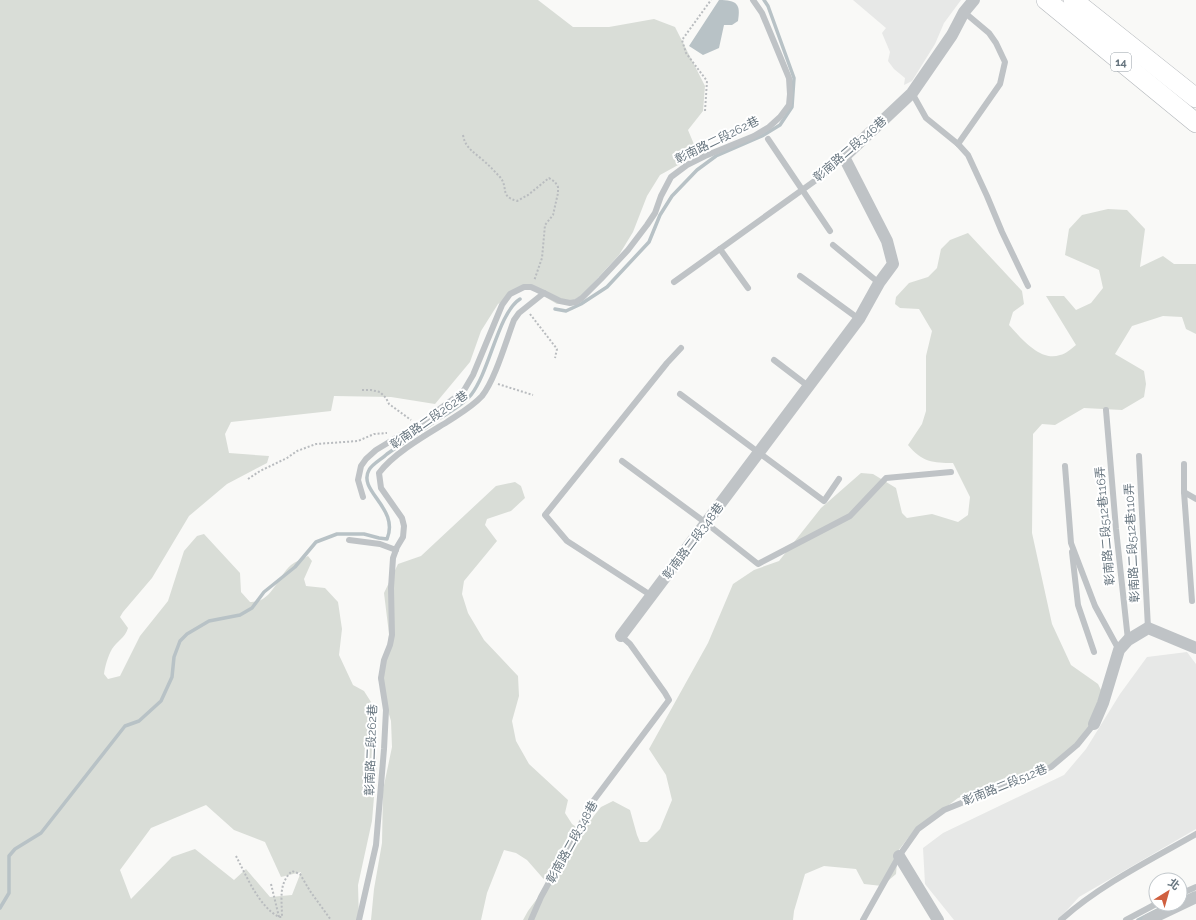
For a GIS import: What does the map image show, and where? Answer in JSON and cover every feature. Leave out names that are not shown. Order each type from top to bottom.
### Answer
[{"type":"main road","name":"14","points":[[1046,0],[1196,123]]},
{"type":"main road","name":"14","points":[[1073,0],[1196,98]]},
{"type":"main road","points":[[1153,89],[1165,74]]},
{"type":"street","name":"彰南路二段346巷","points":[[844,157],[912,93],[952,35],[964,12],[974,0]]},
{"type":"street","name":"彰南路二段348巷","points":[[621,636],[859,319],[879,284],[893,264],[887,241],[844,157]]},
{"type":"street","name":"彰南路二段512巷","points":[[1094,724],[1103,703],[1119,650],[1128,640],[1148,628]]},
{"type":"street","points":[[1148,628],[1195,649]]},
{"type":"street","points":[[899,856],[938,920]]},
{"type":"street","points":[[1148,920],[1196,897]]},
{"type":"lane","name":"彰南路二段262巷","points":[[359,920],[376,845],[385,741],[386,710],[381,678],[384,660],[390,645],[392,634],[393,558],[403,537],[404,526],[402,518],[381,488],[379,473],[395,458],[474,404],[483,395],[491,381],[514,320],[525,308],[544,293],[560,301],[570,303],[576,302],[601,279],[628,250],[647,225],[655,213],[661,196],[671,176],[687,165],[705,156],[754,136],[769,127],[780,117],[789,104],[789,78],[762,13],[753,0]]},
{"type":"lane","points":[[958,144],[1000,84],[1005,62],[989,32],[964,12]]},
{"type":"lane","points":[[912,93],[926,118],[958,144],[968,155],[1028,286]]},
{"type":"lane","points":[[768,139],[830,231]]},
{"type":"lane","name":"彰南路二段346巷","points":[[674,282],[823,175],[844,157]]},
{"type":"lane","points":[[833,245],[879,284]]},
{"type":"lane","points":[[720,249],[748,288]]},
{"type":"lane","points":[[800,276],[859,319]]},
{"type":"lane","points":[[363,497],[358,480],[361,466],[366,459],[376,450],[418,424],[463,392],[473,375],[502,305],[510,294],[524,287],[531,287],[544,293]]},
{"type":"lane","points":[[652,596],[567,541],[545,515],[662,369],[681,348]]},
{"type":"lane","points":[[774,360],[808,386]]},
{"type":"lane","points":[[680,394],[824,501],[839,479]]},
{"type":"lane","name":"彰南路二段512巷116弄","points":[[1106,410],[1116,529],[1128,640]]},
{"type":"lane","name":"彰南路二段512巷110弄","points":[[1139,456],[1148,628]]},
{"type":"lane","points":[[622,461],[706,523],[758,564],[850,516],[886,478],[951,472]]},
{"type":"lane","points":[[1184,464],[1184,492],[1192,601]]},
{"type":"lane","points":[[1065,466],[1078,605],[1094,652]]},
{"type":"lane","points":[[1184,492],[1196,499]]},
{"type":"lane","points":[[349,540],[380,544],[396,550]]},
{"type":"lane","points":[[1071,542],[1095,606],[1119,650]]},
{"type":"lane","name":"彰南路二段348巷","points":[[531,920],[541,897],[594,800],[669,700],[666,693],[630,644],[621,636]]},
{"type":"lane","name":"彰南路二段512巷","points":[[863,920],[899,856],[918,829],[944,810],[1051,767],[1077,745],[1094,724]]},
{"type":"lane","points":[[1061,920],[1087,899],[1133,870],[1196,834]]},
{"type":"lane","points":[[1126,920],[1148,908]]},
{"type":"path","points":[[706,111],[707,81],[686,53],[682,40],[711,0]]},
{"type":"path","points":[[463,135],[464,142],[472,152],[485,162],[502,179],[506,195],[510,199],[517,201],[528,195],[549,178],[555,182],[558,187],[553,215],[546,226],[542,258],[536,278],[531,287]]},
{"type":"path","points":[[525,308],[557,350],[555,358]]},
{"type":"path","points":[[491,381],[533,395]]},
{"type":"path","points":[[362,390],[380,392],[386,398],[388,404],[418,424]]},
{"type":"path","points":[[248,479],[297,451],[316,444],[358,440],[374,434],[387,433],[400,435]]},
{"type":"path","points":[[236,856],[254,890],[272,914],[279,918]]},
{"type":"path","points":[[279,918],[282,916],[282,888],[286,877],[292,872],[300,874],[310,891],[331,920]]},
{"type":"path","points":[[271,884],[279,918]]},
{"type":"shaded area","points":[[0,0],[538,0],[573,27],[609,27],[654,19],[675,27],[705,86],[703,111],[688,130],[698,154],[660,175],[647,196],[633,232],[619,255],[582,295],[571,302],[557,304],[532,289],[523,289],[498,304],[481,331],[470,362],[435,404],[391,397],[334,396],[331,411],[231,422],[225,434],[229,453],[269,456],[267,463],[227,484],[189,516],[152,578],[120,617],[128,628],[109,655],[104,674],[108,679],[120,676],[140,636],[168,601],[184,551],[197,536],[204,534],[240,573],[241,592],[250,602],[258,601],[269,594],[291,565],[308,556],[312,561],[304,579],[306,586],[325,588],[338,602],[342,629],[339,655],[353,685],[364,691],[371,702],[377,761],[372,821],[358,885],[359,920],[0,920]],"holes":[[[206,805],[234,830],[265,842],[281,877],[301,872],[292,895],[270,897],[246,869],[234,880],[195,849],[172,857],[131,899],[120,870],[151,828]]]},
{"type":"shaded area","points":[[719,0],[730,1],[736,4],[739,11],[738,21],[732,25],[724,25],[719,48],[703,55],[689,46]]},
{"type":"shaded area","points":[[853,0],[961,0],[944,23],[935,44],[912,81],[904,85],[905,78],[894,69],[888,61],[890,52],[882,33],[886,28]]},
{"type":"shaded area","points":[[1108,209],[1127,210],[1145,229],[1140,267],[1163,256],[1174,264],[1196,264],[1196,334],[1186,329],[1182,317],[1163,316],[1132,326],[1115,354],[1144,371],[1146,384],[1144,397],[1122,410],[1084,408],[1055,425],[1042,424],[1033,434],[1032,533],[1052,624],[1071,665],[1098,684],[1104,696],[1103,709],[1075,745],[1050,765],[958,798],[912,833],[898,851],[896,874],[882,886],[864,884],[856,869],[824,866],[805,874],[794,911],[793,920],[523,920],[548,884],[527,860],[516,853],[504,850],[487,893],[481,920],[371,920],[374,889],[382,843],[383,790],[392,747],[391,721],[378,678],[386,660],[389,634],[384,593],[398,564],[421,556],[496,486],[515,482],[521,486],[525,498],[511,511],[487,519],[485,525],[497,541],[464,581],[462,594],[468,613],[484,640],[518,676],[519,696],[512,721],[516,741],[529,764],[568,800],[565,813],[572,824],[579,829],[585,827],[601,807],[613,801],[630,810],[640,842],[647,842],[660,829],[672,800],[666,775],[649,749],[708,643],[733,584],[754,570],[779,561],[821,508],[861,473],[873,474],[896,488],[902,513],[907,518],[932,514],[958,522],[968,515],[970,497],[953,463],[934,462],[923,458],[913,451],[908,445],[922,424],[926,411],[926,356],[932,331],[919,309],[900,308],[895,304],[896,297],[909,283],[928,277],[937,268],[941,249],[950,240],[968,233],[1022,291],[1024,304],[1013,312],[1009,325],[1025,342],[1038,352],[1053,356],[1062,354],[1069,351],[1076,345],[1046,296],[1064,296],[1076,310],[1091,303],[1103,288],[1099,270],[1065,255],[1069,229],[1082,215]]},
{"type":"shaded area","points":[[1187,652],[1196,664],[1196,829],[1079,897],[1058,920],[954,920],[925,884],[923,848],[943,833],[1064,775],[1086,749],[1120,694],[1147,657]]},
{"type":"waterway","points":[[555,309],[566,311],[581,304],[607,287],[649,242],[660,215],[672,196],[697,170],[716,156],[762,136],[780,125],[792,107],[794,78],[768,6],[764,0]]},
{"type":"waterway","points":[[0,908],[9,893],[9,856],[15,849],[41,833],[125,726],[139,721],[161,701],[172,677],[174,657],[180,641],[187,634],[209,621],[240,615],[252,608],[264,592],[295,567],[316,542],[337,534],[364,534],[387,539],[389,528],[388,518],[369,485],[367,478],[369,470],[387,454],[457,408],[471,395],[484,372],[506,317],[512,306],[520,299]]},
{"type":"waterway","points":[[1138,920],[1153,912]]}]
